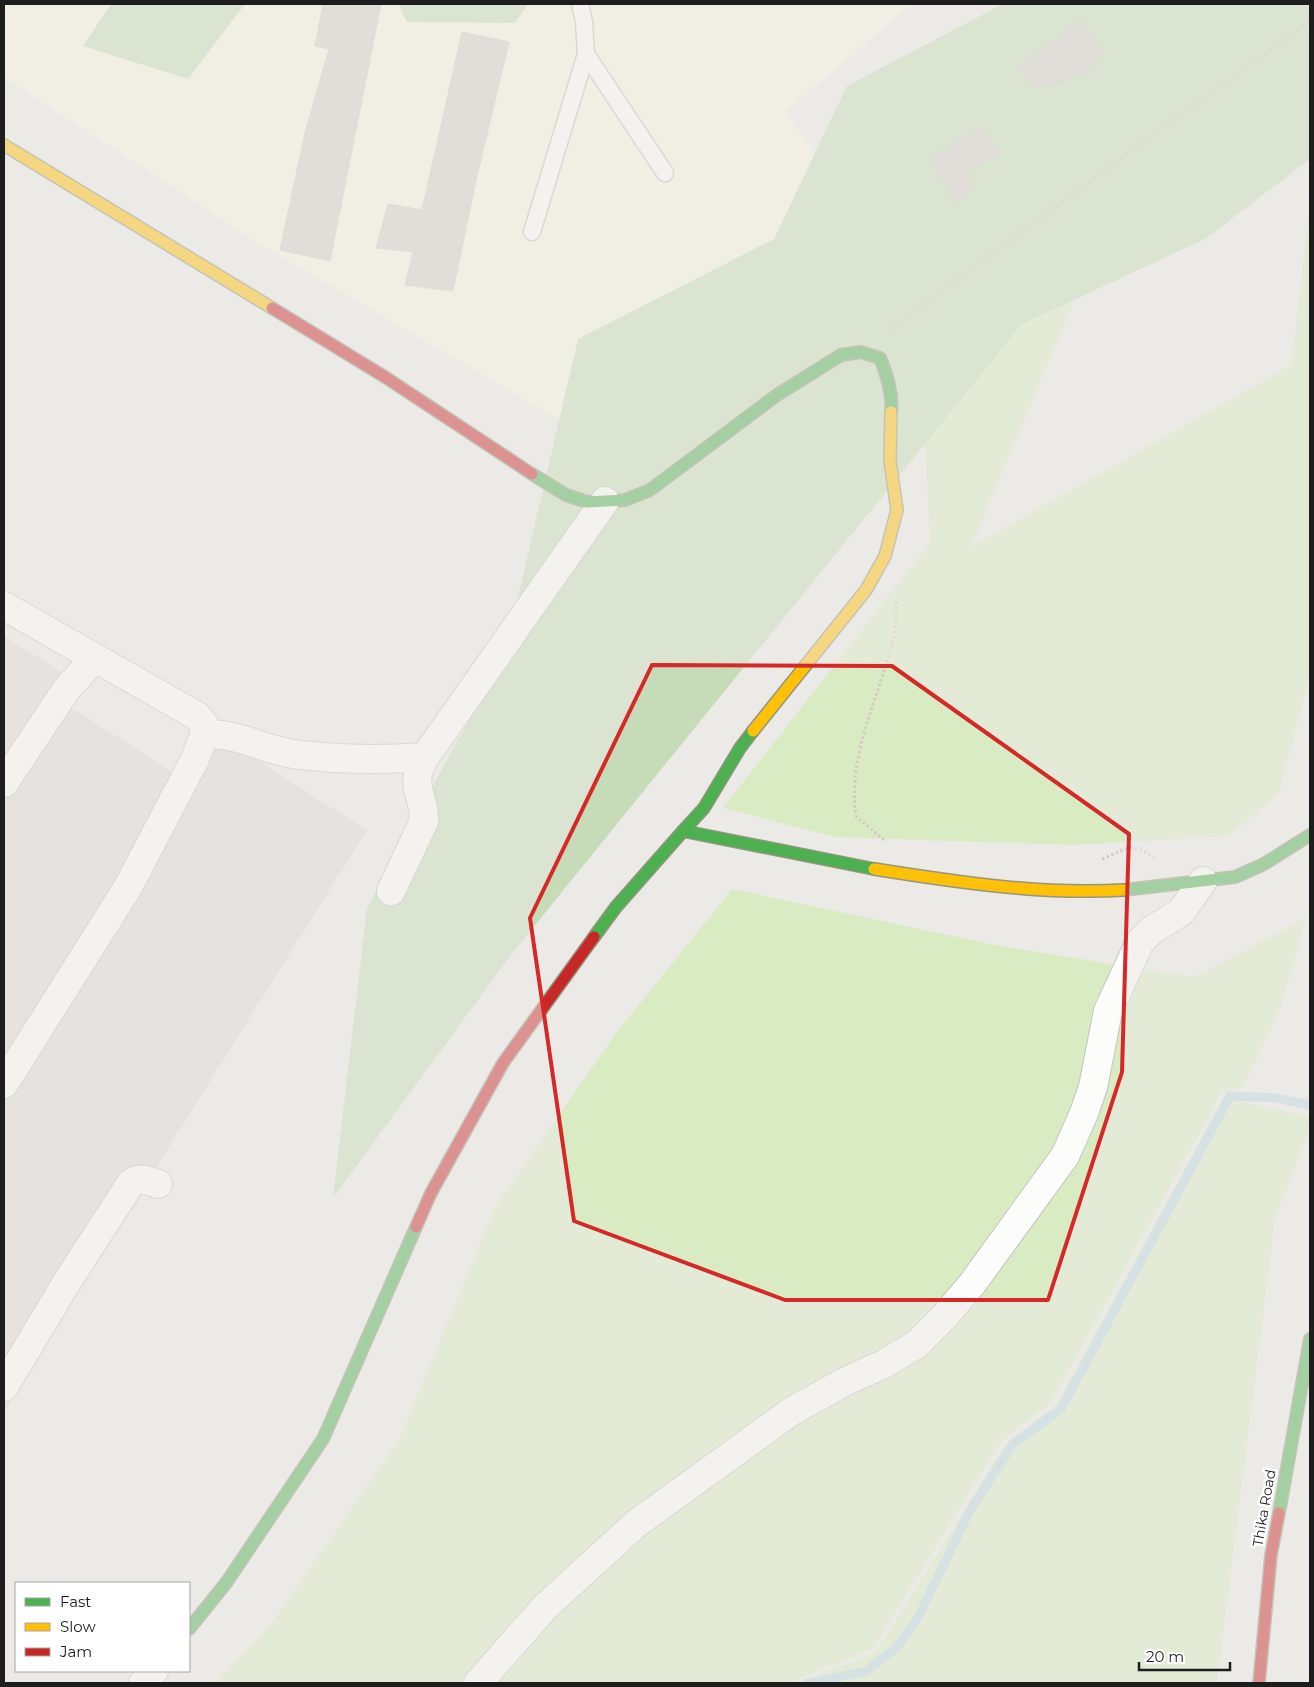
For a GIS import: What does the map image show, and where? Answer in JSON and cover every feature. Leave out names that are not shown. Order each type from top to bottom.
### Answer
[{"type":"street","points":[[4,145],[385,377],[506,458],[566,495],[587,502],[626,500],[650,490],[777,395],[841,355],[860,352],[880,358],[888,378],[892,402],[889,427],[890,461],[897,510],[885,556],[866,590],[740,748],[704,808],[616,907],[503,1063],[431,1193],[323,1439],[268,1524],[226,1583],[190,1628]]},
{"type":"street","points":[[391,891],[424,821],[424,810],[416,780],[425,757],[605,501]]},
{"type":"street","points":[[4,606],[197,716],[204,724],[204,735],[195,759],[128,887],[4,1084]]},
{"type":"street","points":[[4,783],[66,690],[95,658]]},
{"type":"street","points":[[204,735],[225,735],[292,754],[348,759],[425,757]]},
{"type":"street","points":[[683,831],[849,865],[950,881],[1054,891],[1119,892],[1214,882],[1242,874],[1310,835]]},
{"type":"street","points":[[478,1683],[545,1607],[637,1523],[792,1412],[846,1381],[884,1364],[917,1344],[944,1317],[978,1277],[1065,1156],[1084,1113],[1092,1087],[1108,1011],[1140,942],[1152,930],[1181,912],[1191,884]]},
{"type":"street","points":[[4,1387],[70,1277],[131,1183],[136,1179],[144,1179],[158,1184]]},
{"type":"street","name":"Thika Road","points":[[1260,1683],[1271,1554],[1310,1339]]},
{"type":"street","points":[[143,1683],[153,1672]]},
{"type":"lane","points":[[532,232],[586,54],[584,22],[580,4]]},
{"type":"lane","points":[[586,54],[665,173]]},
{"type":"path","points":[[860,352],[1310,20]]},
{"type":"path","points":[[885,556],[894,575],[897,598],[893,639],[866,724],[853,794],[856,816],[871,831],[891,845]]},
{"type":"path","points":[[1096,860],[1124,848],[1134,847],[1153,856],[1191,884]]},
{"type":"highlighted area","points":[[652,665],[892,666],[1129,834],[1122,1072],[1048,1300],[785,1300],[574,1221],[530,918]]},
{"type":"shaded area","points":[[4,4],[912,4],[785,112],[863,219],[606,447],[258,243],[4,77]]},
{"type":"shaded area","points":[[4,636],[64,674],[4,769]]},
{"type":"shaded area","points":[[64,703],[186,781],[215,734],[367,830],[4,1411],[4,799]]},
{"type":"green space","points":[[111,4],[245,4],[188,79],[83,46]]},
{"type":"green space","points":[[398,4],[528,4],[515,23],[407,22]]},
{"type":"green space","points":[[1003,4],[1310,4],[1310,159],[1205,239],[1022,324],[510,956],[333,1198],[367,908],[505,653],[578,339],[774,239],[847,86]]},
{"type":"green space","points":[[1310,206],[1310,674],[1279,793],[1229,836],[1073,845],[835,837],[723,808],[930,543],[920,350],[1107,222],[971,547],[1291,365]]},
{"type":"green space","points":[[732,889],[1000,946],[1194,977],[1306,918],[1281,1007],[1243,1087],[1222,1092],[1051,1403],[1001,1441],[873,1649],[788,1683],[216,1683],[272,1623],[399,1440],[495,1207],[614,1036]]},
{"type":"green space","points":[[1223,1098],[1310,1117],[1310,1126],[1275,1220],[1217,1683],[798,1683],[876,1652],[1006,1444],[1056,1405]]},
{"type":"building","points":[[323,4],[381,4],[330,261],[280,250],[305,133],[329,49],[315,46]]},
{"type":"building","points":[[1080,21],[1103,53],[1081,75],[1033,88],[1019,66]]},
{"type":"building","points":[[462,32],[509,42],[477,176],[453,291],[405,285],[413,252],[376,248],[388,204],[422,210]]},
{"type":"building","points":[[981,127],[999,154],[965,172],[974,188],[956,202],[930,158]]},
{"type":"waterway","points":[[807,1683],[865,1672],[896,1648],[918,1618],[970,1510],[1013,1444],[1061,1409],[1230,1096],[1276,1098],[1310,1105]]},
{"type":"traffic: fast","points":[[532,474],[566,495],[587,502],[625,500],[650,490],[777,395],[841,355],[860,352],[880,358],[889,384],[891,412]]},
{"type":"traffic: fast","points":[[683,831],[704,808],[740,748],[753,731]]},
{"type":"traffic: fast","points":[[594,937],[616,907],[683,831],[874,869]]},
{"type":"traffic: fast","points":[[1124,890],[1235,877],[1264,864],[1310,835]]},
{"type":"traffic: fast","points":[[190,1628],[226,1583],[323,1439],[416,1227]]},
{"type":"traffic: fast","points":[[1279,1513],[1310,1339]]},
{"type":"traffic: slow","points":[[4,145],[272,308]]},
{"type":"traffic: slow","points":[[753,731],[866,590],[885,556],[897,510],[890,461],[891,412]]},
{"type":"traffic: slow","points":[[874,869],[967,883],[1030,889],[1061,891],[1124,890]]},
{"type":"traffic: jam","points":[[272,308],[385,377],[532,474]]},
{"type":"traffic: jam","points":[[416,1227],[431,1193],[503,1063],[594,937]]},
{"type":"traffic: jam","points":[[1259,1683],[1271,1555],[1279,1513]]}]
